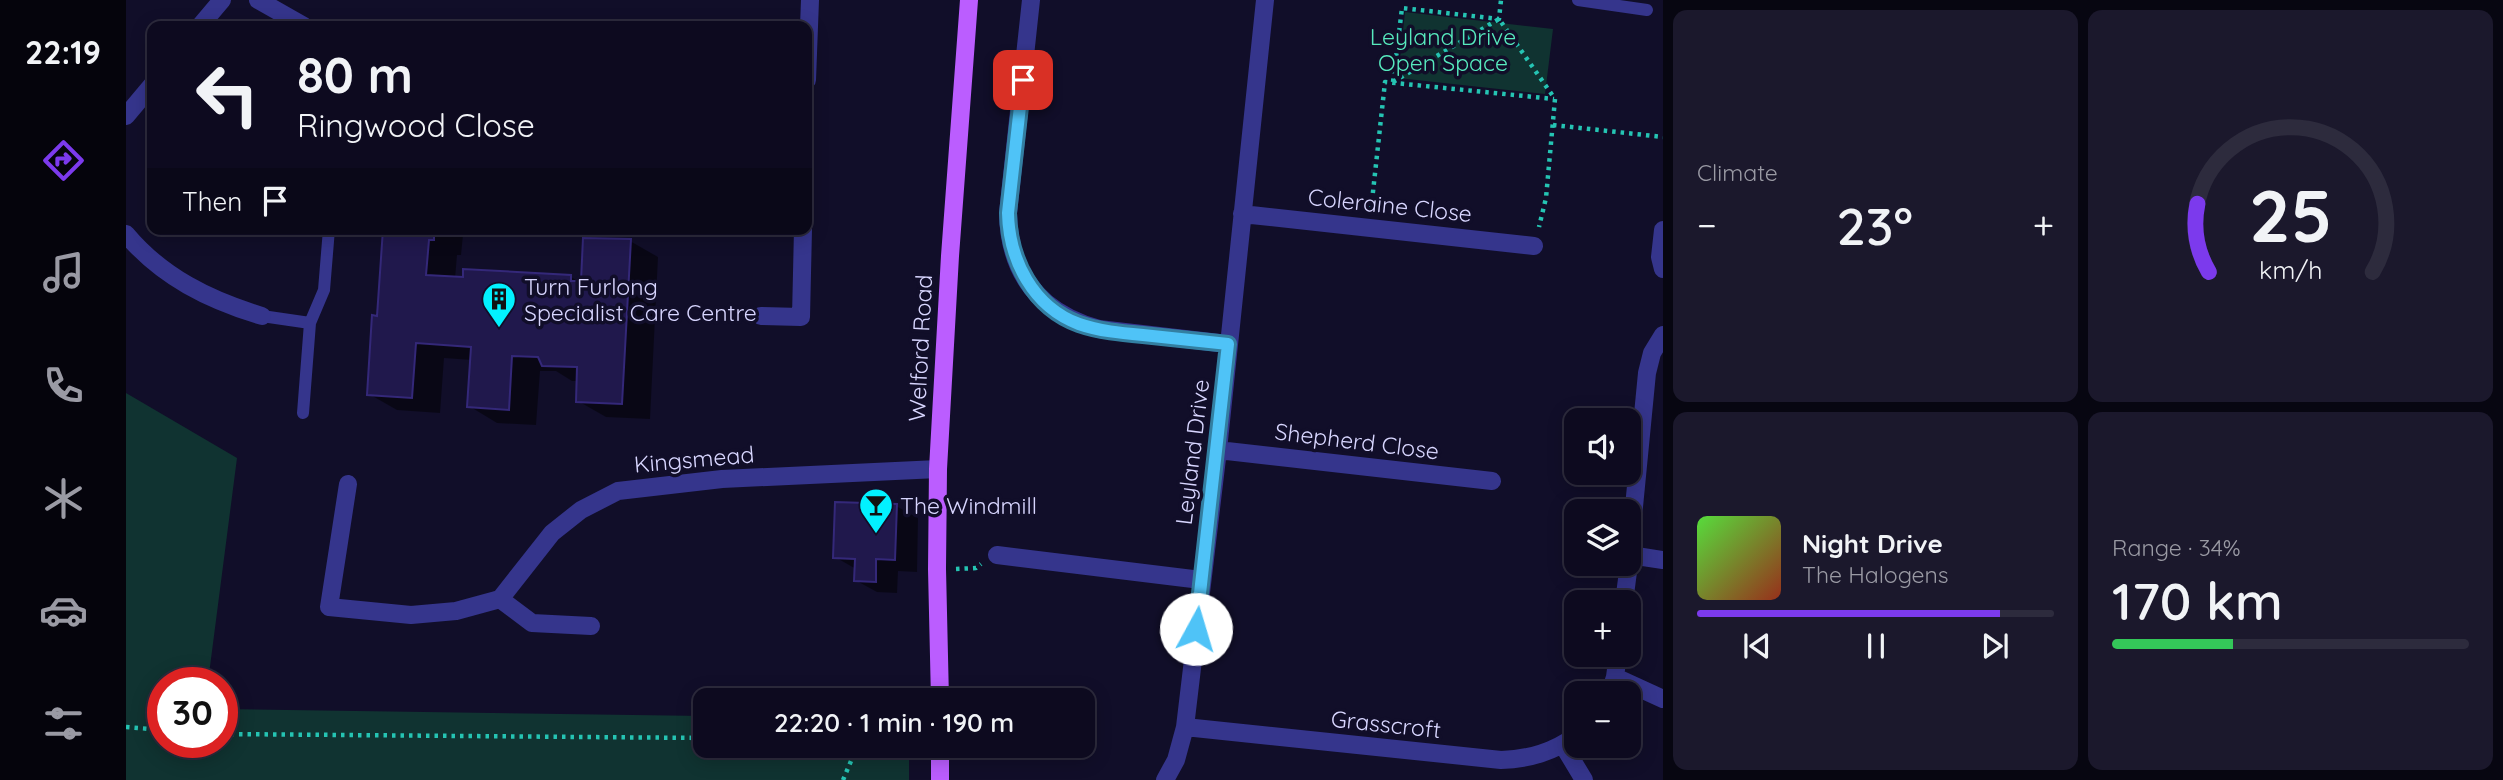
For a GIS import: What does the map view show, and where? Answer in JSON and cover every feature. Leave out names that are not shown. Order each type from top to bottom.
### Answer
[{"type":"main road","name":"Welford Road","points":[[940,688],[938,469],[969,0]]},
{"type":"main road","points":[[940,780],[941,758]]},
{"type":"street","points":[[204,21],[222,0]]},
{"type":"street","points":[[258,0],[295,21]]},
{"type":"street","points":[[809,21],[810,0]]},
{"type":"street","points":[[1031,0],[1008,213],[1012,248],[1025,278],[1048,305],[1079,324],[1112,331],[1228,344]]},
{"type":"street","name":"Leyland Drive","points":[[1165,780],[1182,746],[1185,727],[1265,0]]},
{"type":"street","points":[[126,116],[147,91]]},
{"type":"street","name":"Coleraine Close","points":[[1242,214],[1534,246]]},
{"type":"street","points":[[1663,230],[1660,257],[1663,269]]},
{"type":"street","points":[[126,233],[152,261],[175,279],[219,302],[261,316]]},
{"type":"street","points":[[761,316],[801,317],[803,235]]},
{"type":"street","points":[[1635,499],[1647,373],[1652,353],[1663,335]]},
{"type":"street","name":"Shepherd Close","points":[[1217,450],[1492,481]]},
{"type":"street","name":"Kingsmead","points":[[500,599],[552,533],[581,510],[618,491],[722,479],[938,469]]},
{"type":"street","points":[[348,484],[329,607],[411,615],[456,611],[500,599],[532,623],[591,626]]},
{"type":"street","points":[[997,555],[1201,579]]},
{"type":"street","points":[[1641,557],[1663,560]]},
{"type":"street","points":[[1641,693],[1663,699]]},
{"type":"street","name":"Grasscroft","points":[[1185,727],[1501,760],[1525,759],[1564,743]]},
{"type":"street","points":[[1576,758],[1584,780]]},
{"type":"lane","points":[[1578,0],[1647,10]]},
{"type":"lane","points":[[303,413],[310,323],[324,290],[329,235]]},
{"type":"lane","points":[[261,316],[310,323]]},
{"type":"path","points":[[1501,0],[1499,19],[1555,99],[1546,198],[1534,246]]},
{"type":"path","points":[[1393,82],[1402,8],[1499,19]]},
{"type":"path","points":[[1393,82],[1499,19]]},
{"type":"path","points":[[1370,228],[1385,82],[1555,99]]},
{"type":"path","points":[[1553,125],[1663,137]]},
{"type":"path","points":[[937,569],[976,568],[997,555]]},
{"type":"path","points":[[126,727],[147,729]]},
{"type":"path","points":[[238,734],[693,738]]},
{"type":"path","points":[[843,780],[854,758]]},
{"type":"green space","name":"Leyland Drive Open Space","points":[[1405,12],[1553,29],[1545,94],[1398,78]]},
{"type":"green space","points":[[126,393],[237,458],[210,667],[147,667],[147,758],[238,758],[238,709],[693,716],[693,758],[909,758],[909,780],[126,780]]},
{"type":"building","name":"Turn Furlong Specialist Care Centre","points":[[383,235],[434,235],[434,240],[429,240],[426,275],[463,277],[463,269],[571,275],[571,281],[581,281],[583,238],[631,239],[622,404],[576,402],[577,367],[542,366],[538,357],[512,356],[509,410],[467,407],[471,347],[416,343],[412,398],[367,395],[372,315],[377,316]]},
{"type":"building","points":[[835,502],[897,504],[895,560],[876,559],[876,582],[854,581],[855,559],[833,558]]},
{"type":"place","name":"Turn Furlong Specialist Care Centre","points":[[499,329]]},
{"type":"place","name":"The Windmill","points":[[876,535]]},
{"type":"route","points":[[1023,80],[1008,213],[1009,230],[1017,264],[1036,293],[1062,316],[1079,324],[1125,333],[1228,344],[1196,629]]}]
